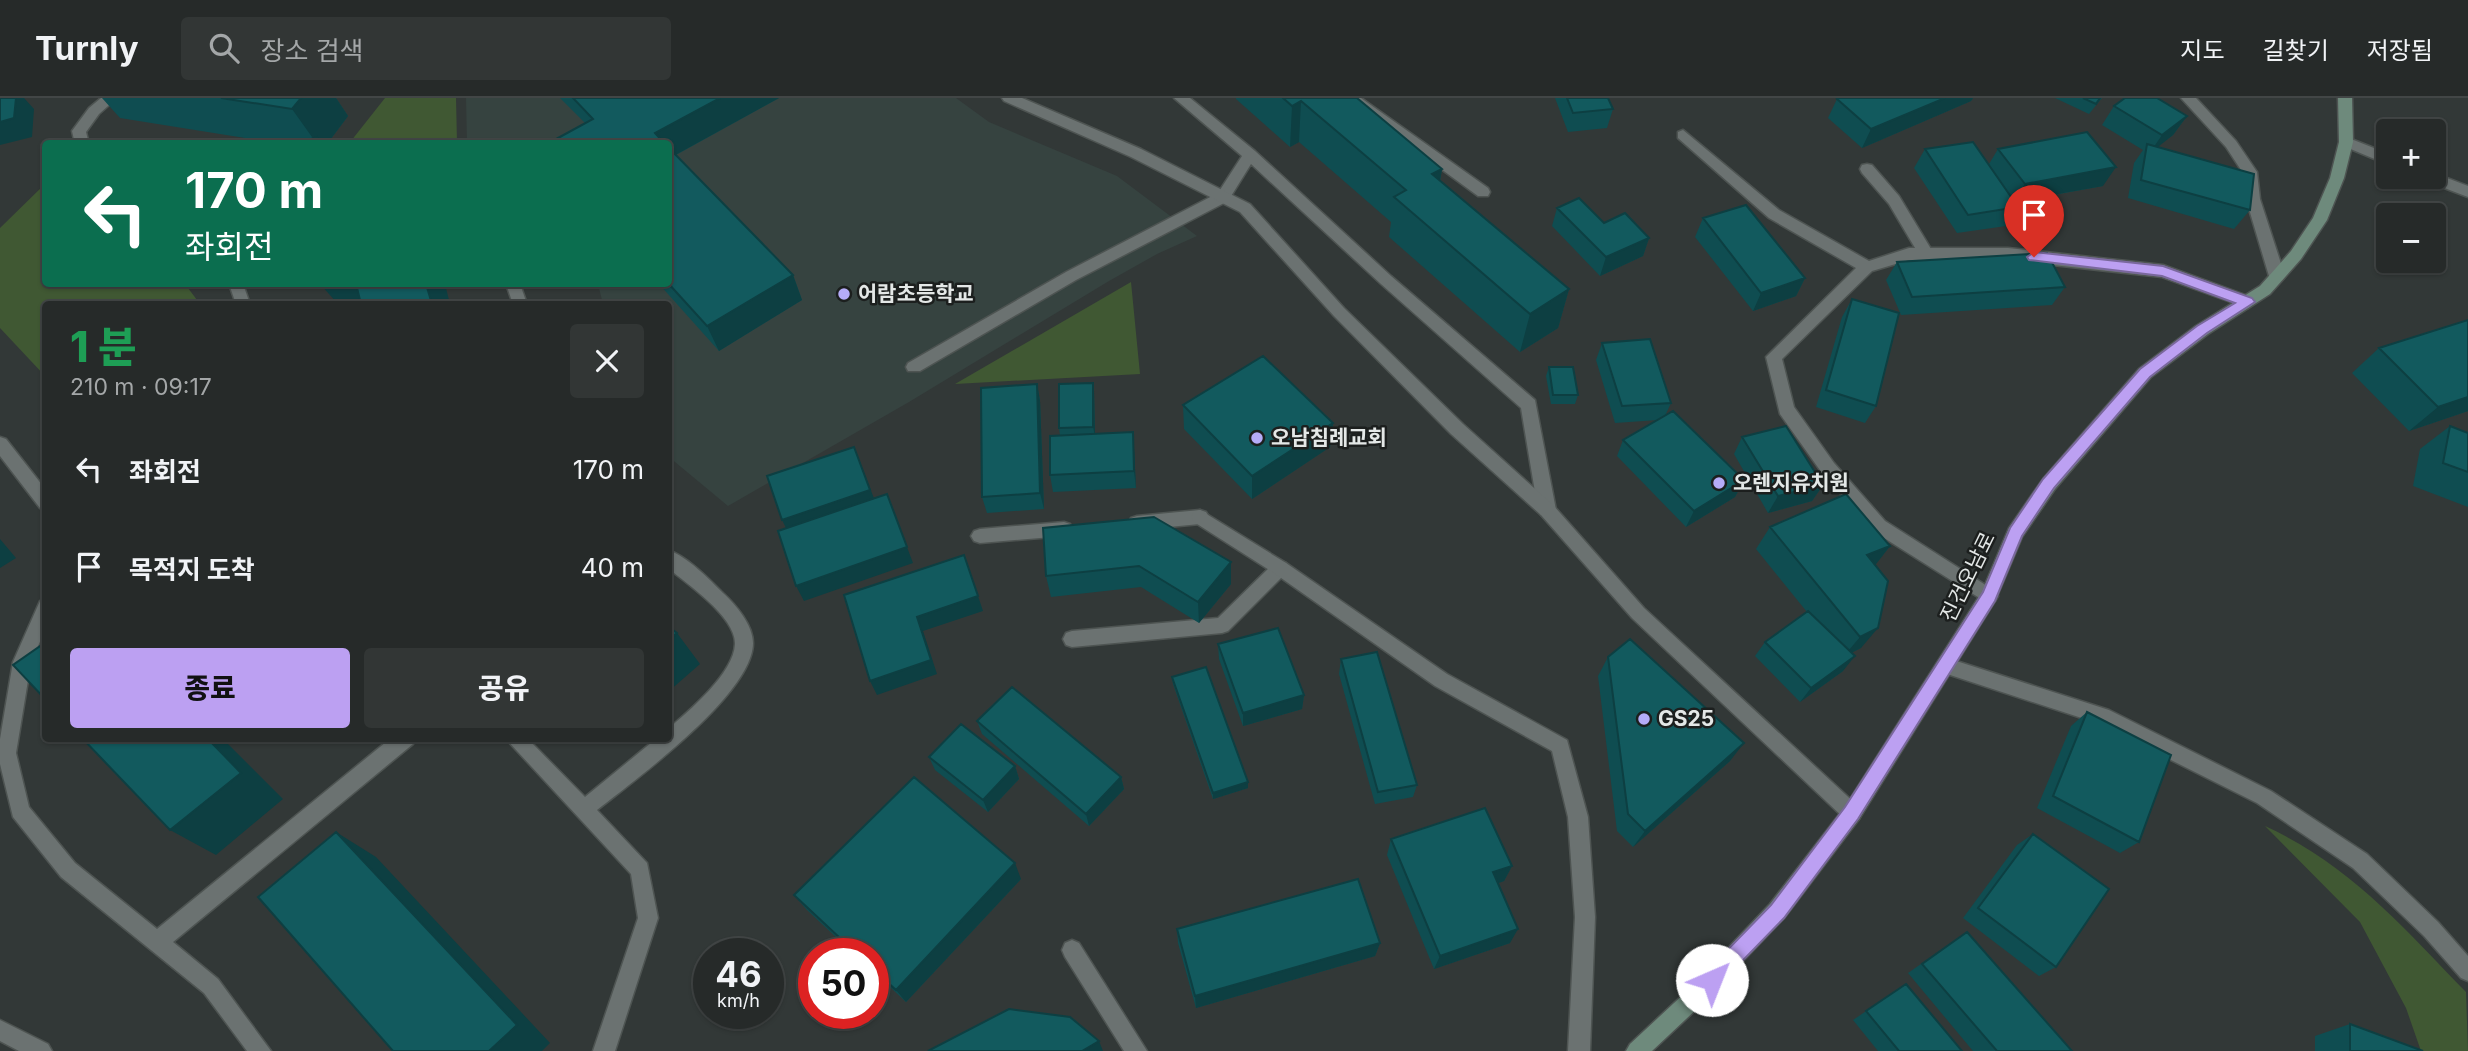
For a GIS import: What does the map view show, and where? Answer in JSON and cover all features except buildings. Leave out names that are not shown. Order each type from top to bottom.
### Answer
[{"type":"main road","name":"진건오남로","points":[[1637,1051],[1695,997],[1777,911],[1852,813],[1989,596],[2015,533],[2049,484],[2145,373],[2202,330],[2248,302],[2296,255],[2319,220],[2337,178],[2346,142],[2345,98]]},
{"type":"street","points":[[81,140],[79,131],[94,111],[110,98]]},
{"type":"street","points":[[1009,98],[1136,153],[1245,208],[1349,322],[1457,429],[1547,510],[1638,613],[1852,813]]},
{"type":"street","points":[[1351,98],[1483,192]]},
{"type":"street","points":[[2188,98],[2231,144],[2250,172],[2252,199],[2277,276]]},
{"type":"street","points":[[1188,100],[1386,280],[1529,405],[1547,510]]},
{"type":"street","points":[[1683,135],[1774,214],[1867,267]]},
{"type":"street","points":[[2346,142],[2376,155]]},
{"type":"street","points":[[914,367],[1071,276],[1223,197],[1250,155]]},
{"type":"street","points":[[1867,169],[1894,200],[1926,254]]},
{"type":"street","points":[[2446,183],[2468,192]]},
{"type":"street","points":[[1989,596],[1879,526],[1828,468],[1786,409],[1774,357],[1867,267],[1909,254],[2008,254],[2163,271],[2248,302]]},
{"type":"street","points":[[0,444],[42,498]]},
{"type":"street","points":[[1118,524],[1200,517],[1280,568],[1441,680],[1560,746],[1578,817],[1585,917],[1578,1051]]},
{"type":"street","points":[[980,536],[1076,528]]},
{"type":"street","points":[[672,560],[738,625],[744,646],[731,678],[703,710],[672,736]]},
{"type":"street","points":[[1072,639],[1222,625],[1280,568]]},
{"type":"street","points":[[42,615],[22,662],[7,753],[20,811],[68,870],[211,985],[260,1051]]},
{"type":"street","points":[[1947,666],[2102,716],[2264,797],[2360,861],[2431,929],[2468,971]]},
{"type":"street","points":[[157,942],[401,742]]},
{"type":"street","points":[[518,742],[640,870],[648,918],[604,1051]]},
{"type":"street","points":[[584,809],[665,742]]},
{"type":"street","points":[[1072,950],[1136,1051]]},
{"type":"street","points":[[0,1030],[41,1051]]},
{"type":"shaded area","name":"어람초등학교","points":[[466,98],[956,98],[989,122],[1117,176],[1197,236],[1157,254],[1109,281],[909,402],[728,506],[672,459],[672,301],[602,301],[599,287],[672,287],[672,140],[467,140]]},
{"type":"green space","points":[[385,98],[456,98],[457,140],[352,140]]},
{"type":"green space","points":[[42,187],[42,287],[187,287],[198,301],[42,301],[42,373],[0,328],[0,228]]},
{"type":"green space","points":[[1131,282],[1140,374],[955,384]]},
{"type":"green space","points":[[2265,826],[2323,859],[2374,899],[2466,992],[2468,1051],[2421,1051],[2406,1008],[2360,922]]},
{"type":"place","name":"어람초등학교","points":[[844,294]]},
{"type":"place","name":"오남침례교회","points":[[1257,438]]},
{"type":"place","name":"오렌지유치원","points":[[1719,483]]},
{"type":"place","name":"GS25","points":[[1644,719]]},
{"type":"route","points":[[1712,980],[1777,911],[1852,813],[1989,596],[2015,533],[2049,484],[2145,373],[2202,330],[2248,302],[2163,271],[2034,257]]}]
